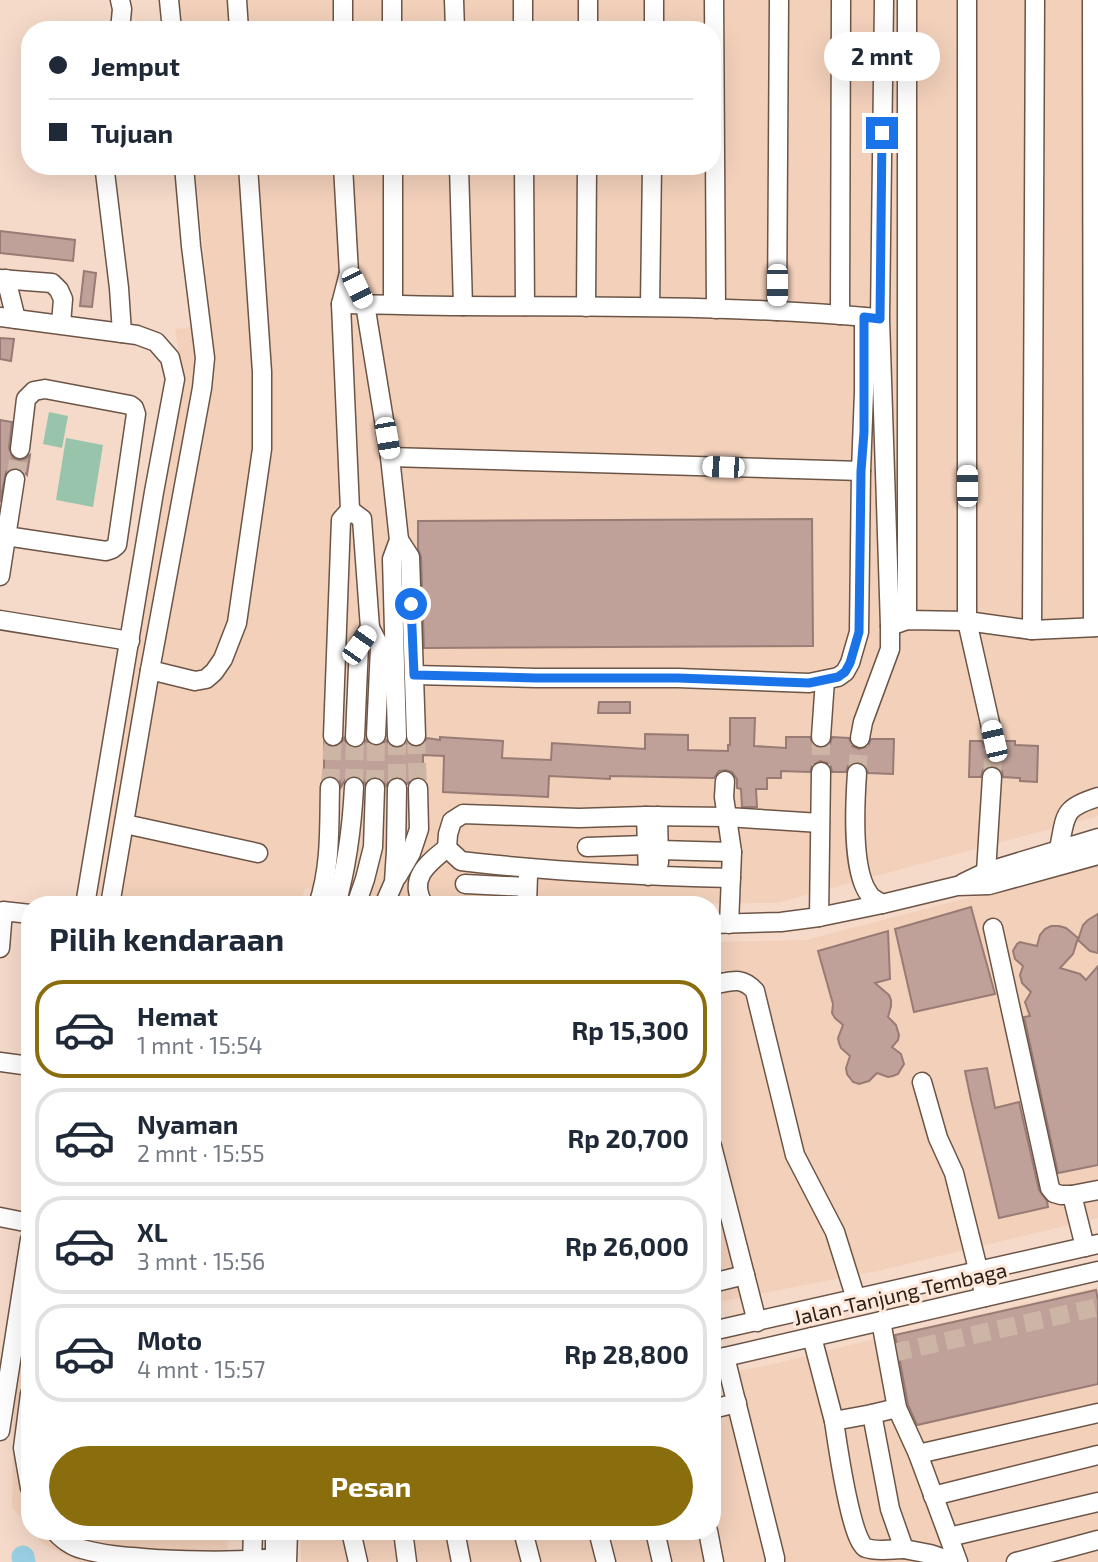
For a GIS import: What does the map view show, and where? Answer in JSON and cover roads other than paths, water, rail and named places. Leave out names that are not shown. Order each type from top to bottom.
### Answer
[{"type":"lane","points":[[120,0],[121,21]]},
{"type":"lane","points":[[169,0],[171,21]]},
{"type":"lane","points":[[237,0],[238,21]]},
{"type":"lane","points":[[343,0],[343,21]]},
{"type":"lane","points":[[392,0],[392,21]]},
{"type":"lane","points":[[454,0],[455,21]]},
{"type":"lane","points":[[523,0],[523,21]]},
{"type":"lane","points":[[588,0],[588,21]]},
{"type":"lane","points":[[654,0],[654,21]]},
{"type":"lane","points":[[715,0],[715,21]]},
{"type":"lane","points":[[777,311],[779,0]]},
{"type":"lane","points":[[840,315],[841,0]]},
{"type":"lane","points":[[414,675],[678,678],[809,683],[838,677],[845,672],[859,632],[861,471],[872,318],[884,0]]},
{"type":"lane","points":[[860,738],[863,722],[898,623],[907,0]]},
{"type":"lane","points":[[967,0],[967,621],[994,741]]},
{"type":"lane","points":[[1032,630],[1035,0]]},
{"type":"lane","points":[[898,623],[967,621],[1032,630],[1095,627],[1092,0]]},
{"type":"lane","points":[[105,175],[122,333]]},
{"type":"lane","points":[[112,896],[197,417],[205,358],[185,175]]},
{"type":"lane","points":[[150,670],[195,681],[206,678],[223,659],[237,622],[262,449],[262,372],[249,175]]},
{"type":"lane","points":[[333,736],[341,520],[350,510],[341,304],[349,273],[344,175]]},
{"type":"lane","points":[[393,175],[393,304]]},
{"type":"lane","points":[[459,175],[463,306]]},
{"type":"lane","points":[[524,175],[525,306]]},
{"type":"lane","points":[[586,307],[587,175]]},
{"type":"lane","points":[[650,306],[652,175]]},
{"type":"lane","points":[[716,175],[716,309]]},
{"type":"lane","points":[[349,273],[365,304],[390,457],[399,540],[392,559],[397,737]]},
{"type":"lane","points":[[61,324],[63,299],[52,283],[3,279],[8,318],[137,335],[156,342],[170,358],[175,379],[87,896]]},
{"type":"lane","points":[[341,304],[650,306],[872,318]]},
{"type":"lane","points":[[872,318],[898,623]]},
{"type":"lane","points":[[6,536],[106,551],[117,545],[136,414],[130,405],[45,389],[34,391],[26,399],[20,449]]},
{"type":"lane","points":[[390,457],[861,471]]},
{"type":"lane","points":[[0,576],[15,479]]},
{"type":"lane","points":[[126,487],[154,492]]},
{"type":"lane","points":[[350,510],[362,519],[370,628],[380,647],[376,736]]},
{"type":"lane","points":[[399,540],[410,557],[416,736]]},
{"type":"lane","points":[[0,620],[130,641]]},
{"type":"lane","points":[[355,737],[359,645],[370,628]]},
{"type":"lane","points":[[821,737],[825,680]]},
{"type":"lane","points":[[820,917],[821,772]]},
{"type":"lane","points":[[857,773],[855,811],[858,869],[869,894],[882,905]]},
{"type":"lane","points":[[987,878],[992,777]]},
{"type":"lane","points":[[724,782],[732,852],[732,878],[721,924],[781,922],[820,917],[1098,855]]},
{"type":"lane","points":[[338,896],[352,830],[354,787]]},
{"type":"lane","points":[[321,896],[328,850],[330,788]]},
{"type":"lane","points":[[359,896],[373,847],[375,788]]},
{"type":"lane","points":[[394,882],[397,788]]},
{"type":"lane","points":[[388,896],[411,853],[419,829],[418,788]]},
{"type":"lane","points":[[1059,849],[1069,810],[1079,803],[1098,797]]},
{"type":"lane","points":[[420,896],[417,889],[419,876],[429,863],[447,848],[452,821],[464,814],[727,817],[820,823]]},
{"type":"lane","points":[[652,816],[654,876]]},
{"type":"lane","points":[[586,873],[588,817]]},
{"type":"lane","points":[[125,824],[258,853]]},
{"type":"lane","points":[[987,878],[1059,849],[1098,838]]},
{"type":"lane","points":[[587,847],[732,852]]},
{"type":"lane","points":[[447,848],[461,861],[586,873],[732,878]]},
{"type":"lane","points":[[464,884],[527,896],[528,868]]},
{"type":"lane","points":[[0,948],[2,904],[21,911]]},
{"type":"lane","points":[[993,928],[1051,1188],[1054,1194],[1072,1195],[1098,1190]]},
{"type":"lane","points":[[721,983],[740,980],[748,983],[755,991],[795,1155],[835,1232],[856,1299]]},
{"type":"lane","points":[[0,1062],[21,1065]]},
{"type":"lane","points":[[922,1082],[937,1138],[954,1173],[985,1297]]},
{"type":"lane","points":[[721,1181],[757,1322]]},
{"type":"lane","points":[[1072,1195],[1091,1246]]},
{"type":"lane","points":[[0,1217],[21,1221]]},
{"type":"lane","name":"Jalan Tanjung Tembaga","points":[[721,1329],[1091,1246]]},
{"type":"lane","name":"Jalan Tanjung Tembaga","points":[[721,1358],[1098,1271]]},
{"type":"lane","points":[[721,1281],[745,1275]]},
{"type":"lane","points":[[0,1431],[21,1297]]},
{"type":"lane","points":[[881,1321],[890,1354],[897,1408],[918,1454],[956,1562]]},
{"type":"lane","points":[[812,1337],[834,1421],[859,1542],[864,1547],[930,1553],[956,1562]]},
{"type":"lane","points":[[721,1363],[737,1403],[775,1562]]},
{"type":"lane","points":[[721,1407],[737,1403]]},
{"type":"lane","points":[[834,1421],[897,1408]]},
{"type":"lane","points":[[918,1454],[1098,1413]]},
{"type":"lane","points":[[872,1414],[890,1509],[904,1549]]},
{"type":"lane","points":[[933,1496],[1098,1455]]},
{"type":"lane","points":[[948,1537],[1098,1502]]},
{"type":"lane","points":[[66,1540],[79,1549],[125,1557],[191,1561],[279,1561]]},
{"type":"lane","points":[[252,1561],[253,1540]]},
{"type":"lane","points":[[276,1540],[279,1561]]},
{"type":"lane","points":[[279,1561],[285,1540]]},
{"type":"lane","points":[[353,1540],[358,1562]]},
{"type":"lane","points":[[404,1540],[407,1562]]},
{"type":"lane","points":[[457,1540],[461,1562]]},
{"type":"lane","points":[[525,1540],[531,1562]]},
{"type":"lane","points":[[600,1540],[606,1562]]},
{"type":"lane","points":[[657,1540],[662,1562]]},
{"type":"lane","points":[[710,1540],[714,1562]]},
{"type":"lane","points":[[1016,1562],[1098,1540]]},
{"type":"waterway","points":[[23,1557],[24,1562]]},
{"type":"tunnel","points":[[15,479],[20,449]]},
{"type":"tunnel","points":[[375,788],[376,735]]},
{"type":"tunnel","points":[[330,787],[333,736]]},
{"type":"tunnel","points":[[416,736],[418,788]]},
{"type":"tunnel","points":[[354,787],[355,737]]},
{"type":"tunnel","points":[[397,737],[397,788]]},
{"type":"tunnel","points":[[821,737],[821,772]]},
{"type":"tunnel","points":[[857,773],[860,738]]},
{"type":"tunnel","points":[[992,777],[994,741]]},
{"type":"tunnel","points":[[893,1353],[1098,1307]]}]
